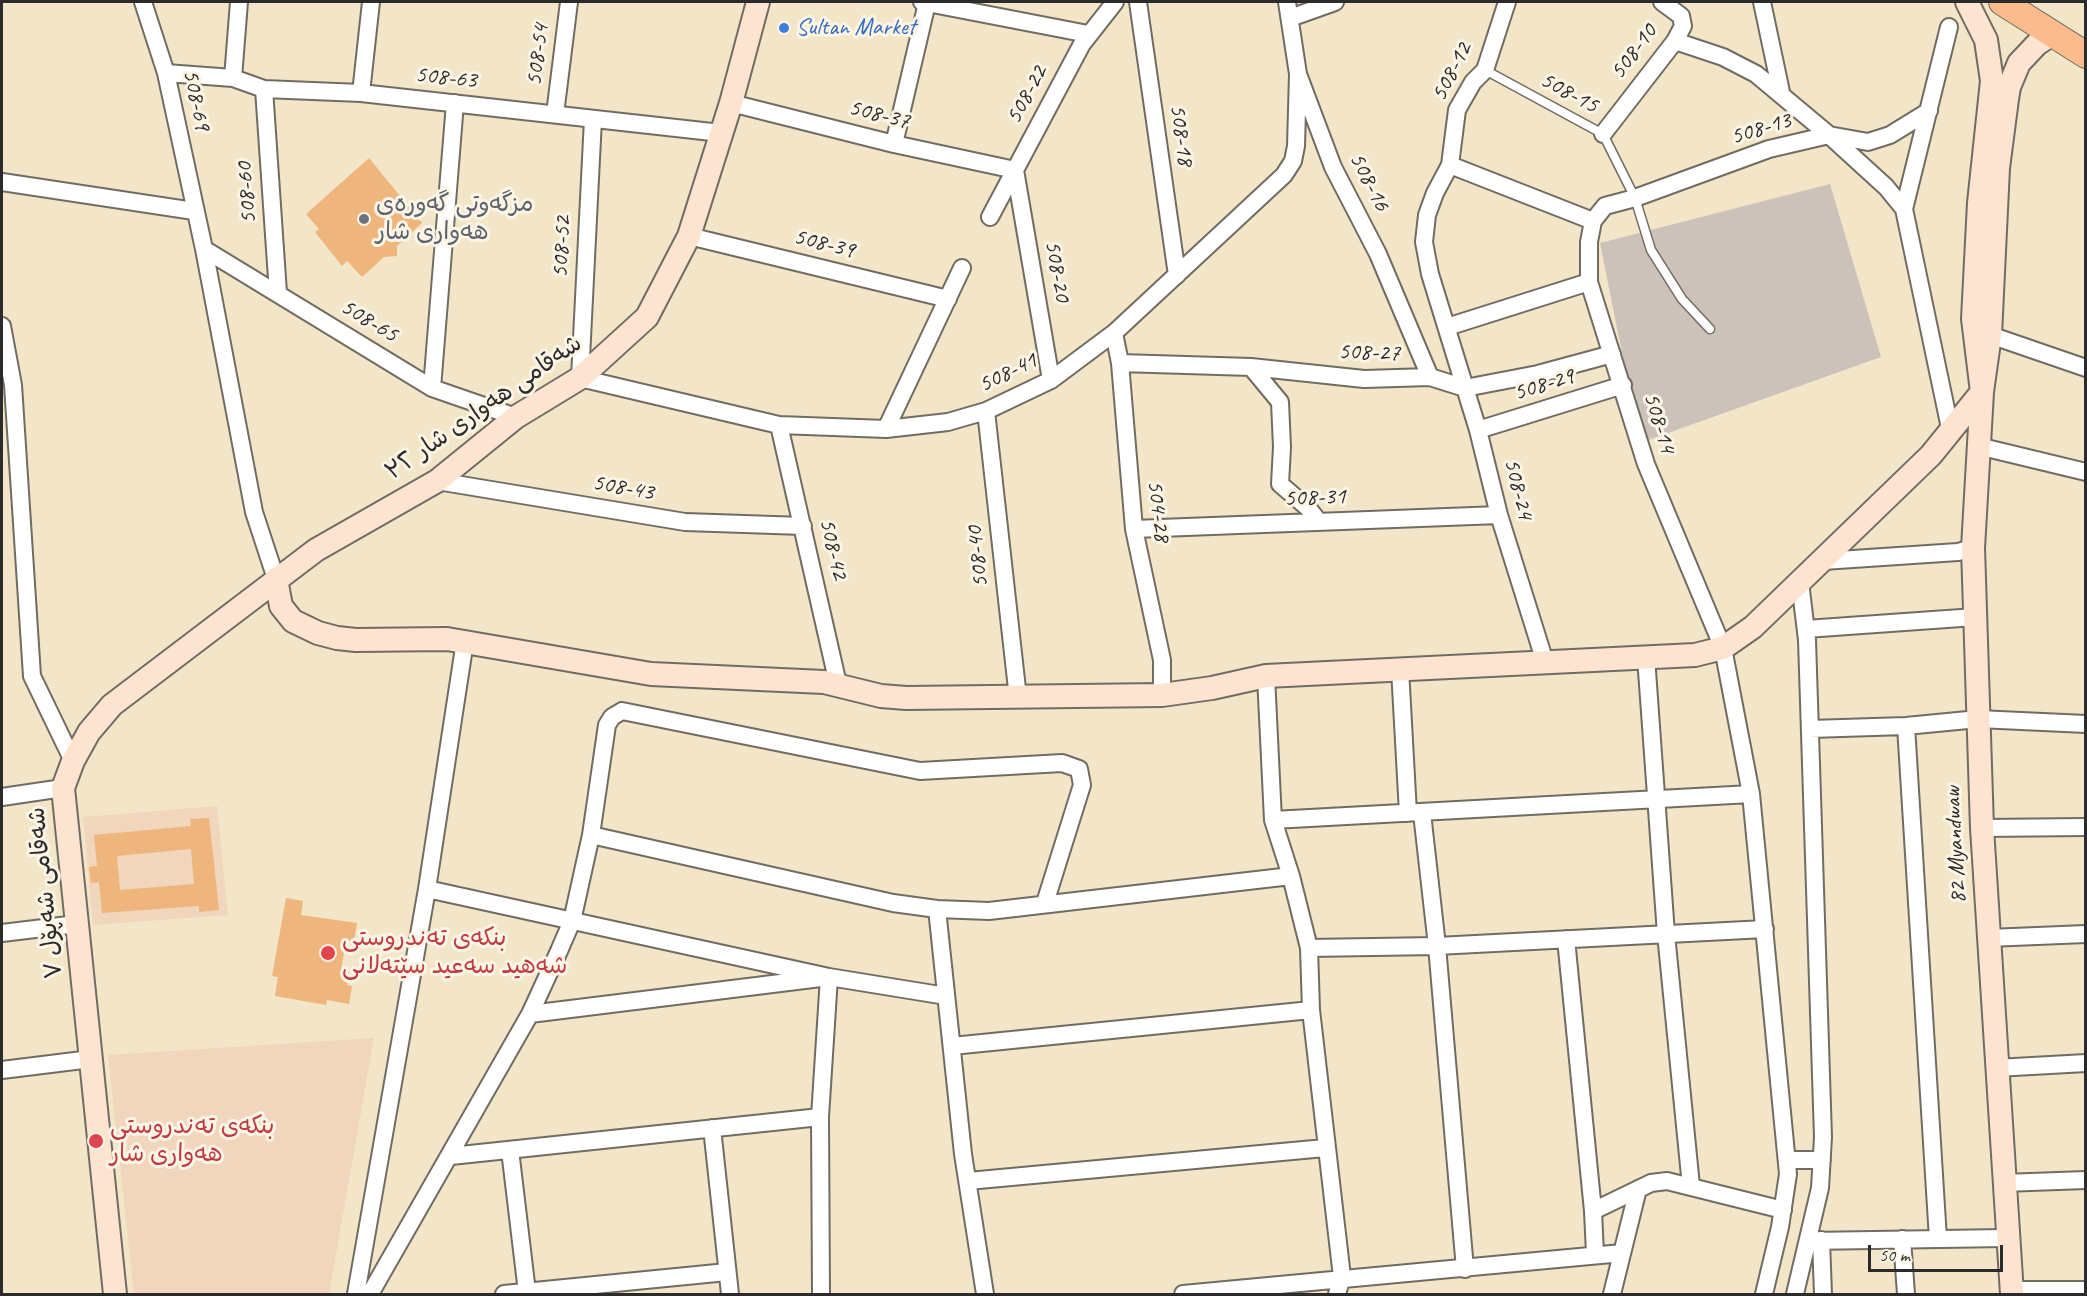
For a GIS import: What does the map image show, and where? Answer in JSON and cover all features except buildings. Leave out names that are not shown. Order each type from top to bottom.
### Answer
[{"type":"main road","points":[[2002,2],[2085,55]]},
{"type":"street","name":"508-69","points":[[143,2],[166,73],[204,249],[254,512],[276,579]]},
{"type":"street","points":[[233,78],[239,2]]},
{"type":"street","points":[[361,93],[371,2]]},
{"type":"street","name":"508-54","points":[[555,114],[569,2]]},
{"type":"street","name":"شەقامی هەواری شار ٣٢","points":[[276,579],[316,550],[437,481],[516,417],[580,378],[647,317],[689,236],[731,103],[758,2]]},
{"type":"street","points":[[894,144],[924,2],[1088,34]]},
{"type":"street","name":"508-22","points":[[990,217],[1088,34],[1115,2]]},
{"type":"street","name":"508-18","points":[[1138,2],[1177,275]]},
{"type":"street","points":[[1288,10],[1335,2]]},
{"type":"street","name":"508-12","points":[[1450,165],[1457,110],[1473,82],[1485,70],[1507,2]]},
{"type":"street","name":"508-10","points":[[1603,134],[1675,41],[1683,26],[1681,16],[1662,2]]},
{"type":"street","points":[[1762,2],[1781,92]]},
{"type":"street","points":[[1967,2],[1986,40],[1992,81],[1979,192],[1973,319],[1982,392]]},
{"type":"street","name":"508-16","points":[[1288,10],[1298,74],[1333,167],[1378,254],[1430,377]]},
{"type":"street","points":[[1949,27],[1904,209],[1951,433]]},
{"type":"street","points":[[276,579],[277,598],[286,615],[300,627],[318,633],[356,640],[429,638],[465,641],[651,674],[838,684],[893,697],[1018,698],[1162,695],[1212,688],[1266,676],[1695,655],[1723,648],[1743,636],[1822,561],[1951,433],[1982,392],[1990,334],[1998,168],[2009,87],[2027,52],[2052,34]]},
{"type":"street","points":[[1675,41],[1723,57],[1756,74],[1781,92],[1886,187],[1904,209]]},
{"type":"street","name":"508-63","points":[[166,73],[233,78],[264,89],[361,93],[721,134]]},
{"type":"street","name":"508-41","points":[[580,378],[779,425],[886,429],[948,422],[986,411],[1051,380],[1114,333],[1274,186],[1293,161],[1296,146],[1298,74]]},
{"type":"street","name":"508-60","points":[[264,89],[278,293]]},
{"type":"street","points":[[432,388],[455,103]]},
{"type":"street","name":"508-37","points":[[731,103],[894,144],[1015,170]]},
{"type":"street","name":"508-13","points":[[1605,206],[1635,198],[1769,148],[1829,135],[1868,142],[1890,135],[1929,111]]},
{"type":"street","name":"508-52","points":[[580,378],[593,119]]},
{"type":"street","points":[[1450,165],[1593,221]]},
{"type":"street","name":"508-24","points":[[1450,165],[1435,193],[1427,215],[1424,243],[1430,274],[1479,430],[1499,515],[1545,662]]},
{"type":"street","name":"508-20","points":[[1015,170],[1051,380]]},
{"type":"street","points":[[2,182],[194,210]]},
{"type":"street","name":"508-14","points":[[1605,206],[1593,221],[1588,242],[1589,282],[1646,464],[1723,648],[1752,794],[1788,1174],[1783,1210],[1764,1294]]},
{"type":"street","name":"508-39","points":[[689,236],[948,299]]},
{"type":"street","name":"508-65","points":[[204,249],[432,388],[516,417]]},
{"type":"street","points":[[886,429],[962,268]]},
{"type":"street","points":[[1447,327],[1589,282]]},
{"type":"street","points":[[2,326],[13,385],[32,676],[73,761]]},
{"type":"street","name":"504-28","points":[[1114,333],[1120,363],[1134,530],[1162,660],[1162,695]]},
{"type":"street","points":[[1990,334],[2085,368]]},
{"type":"street","name":"508-27","points":[[1120,363],[1251,367],[1364,379],[1430,377],[1465,388],[1538,374],[1612,354]]},
{"type":"street","points":[[1251,367],[1280,402],[1282,447],[1280,484],[1308,508],[1319,522]]},
{"type":"street","name":"508-29","points":[[1479,430],[1623,385]]},
{"type":"street","name":"82 Myandwaw","points":[[1982,392],[1973,548],[1978,719],[1988,938],[2011,1292]]},
{"type":"street","name":"508-40","points":[[986,411],[1018,698]]},
{"type":"street","name":"508-42","points":[[779,425],[804,526],[838,684]]},
{"type":"street","points":[[1978,446],[2085,472]]},
{"type":"street","name":"508-43","points":[[437,481],[685,522],[804,526]]},
{"type":"street","name":"508-31","points":[[1134,530],[1499,515]]},
{"type":"street","points":[[1822,561],[1958,552],[1973,548]]},
{"type":"street","name":"شەقامی شەپۆل ٧","points":[[115,1294],[63,788],[73,761],[89,732],[112,705],[276,579]]},
{"type":"street","points":[[1795,1294],[1814,1240],[1822,1160],[1810,729],[1806,629],[1800,582]]},
{"type":"street","points":[[1806,629],[1975,618]]},
{"type":"street","points":[[356,1294],[427,889],[465,641]]},
{"type":"street","points":[[1646,657],[1666,934],[1691,1186]]},
{"type":"street","points":[[1400,669],[1415,813],[1437,946],[1465,1269]]},
{"type":"street","points":[[1266,676],[1272,820],[1291,876],[1309,948],[1311,1010],[1325,1148],[1342,1277],[1337,1294]]},
{"type":"street","points":[[370,1294],[451,1156],[530,1014],[572,921],[591,835],[607,725],[612,717],[622,711],[920,771],[1062,763],[1079,769],[1082,785],[1045,903]]},
{"type":"street","points":[[1810,729],[1906,726],[1978,719],[2085,724]]},
{"type":"street","points":[[1906,726],[1938,1239]]},
{"type":"street","points":[[2,797],[63,788]]},
{"type":"street","points":[[1272,820],[1752,794]]},
{"type":"street","points":[[1982,828],[2085,827]]},
{"type":"street","points":[[591,835],[893,903],[937,909],[989,911],[1291,876]]},
{"type":"street","points":[[427,889],[829,977],[946,996]]},
{"type":"street","points":[[937,909],[963,1154],[985,1294]]},
{"type":"street","points":[[2,933],[77,924]]},
{"type":"street","points":[[1309,948],[1437,946],[1765,929]]},
{"type":"street","points":[[1988,938],[2085,934]]},
{"type":"street","points":[[1566,939],[1593,1211],[1595,1254]]},
{"type":"street","points":[[530,1014],[829,977]]},
{"type":"street","points":[[821,1294],[820,1118],[829,977]]},
{"type":"street","points":[[951,1046],[1311,1010]]},
{"type":"street","points":[[2,1070],[91,1059]]},
{"type":"street","points":[[1996,1068],[2085,1063]]},
{"type":"street","points":[[451,1156],[820,1118]]},
{"type":"street","points":[[712,1128],[729,1294]]},
{"type":"street","points":[[968,1181],[1325,1148]]},
{"type":"street","points":[[510,1150],[528,1292]]},
{"type":"street","points":[[1787,1160],[1822,1160]]},
{"type":"street","points":[[2003,1183],[2085,1180]]},
{"type":"street","points":[[1593,1211],[1638,1189],[1667,1181],[1783,1210]]},
{"type":"street","points":[[1612,1294],[1638,1189]]},
{"type":"street","points":[[1814,1240],[2006,1238]]},
{"type":"street","points":[[1902,1239],[1906,1294]]},
{"type":"street","points":[[1814,1240],[1823,1294]]},
{"type":"street","points":[[1183,1294],[1342,1277],[1465,1269],[1622,1253]]},
{"type":"street","points":[[504,1294],[727,1272]]},
{"type":"street","points":[[2011,1292],[2085,1290]]},
{"type":"lane","name":"508-15","points":[[1485,70],[1603,134],[1635,198],[1651,250],[1682,299],[1710,329]]},
{"type":"shaded area","points":[[1830,184],[1881,357],[1640,443],[1600,243]]},
{"type":"shaded area","points":[[217,806],[228,915],[93,925],[83,817]]},
{"type":"shaded area","points":[[374,1038],[329,1294],[134,1294],[108,1055]]},
{"type":"place","name":"Sultan Market","points":[[784,28]]},
{"type":"place","name":"مزگەوتی گەورەی هەواری شار","points":[[364,219]]},
{"type":"place","name":"بنکەی تەندروستی شەهید سەعید سێتەلانی","points":[[328,953]]},
{"type":"place","name":"بنکەی تەندروستی هەواری شار","points":[[96,1141]]}]
